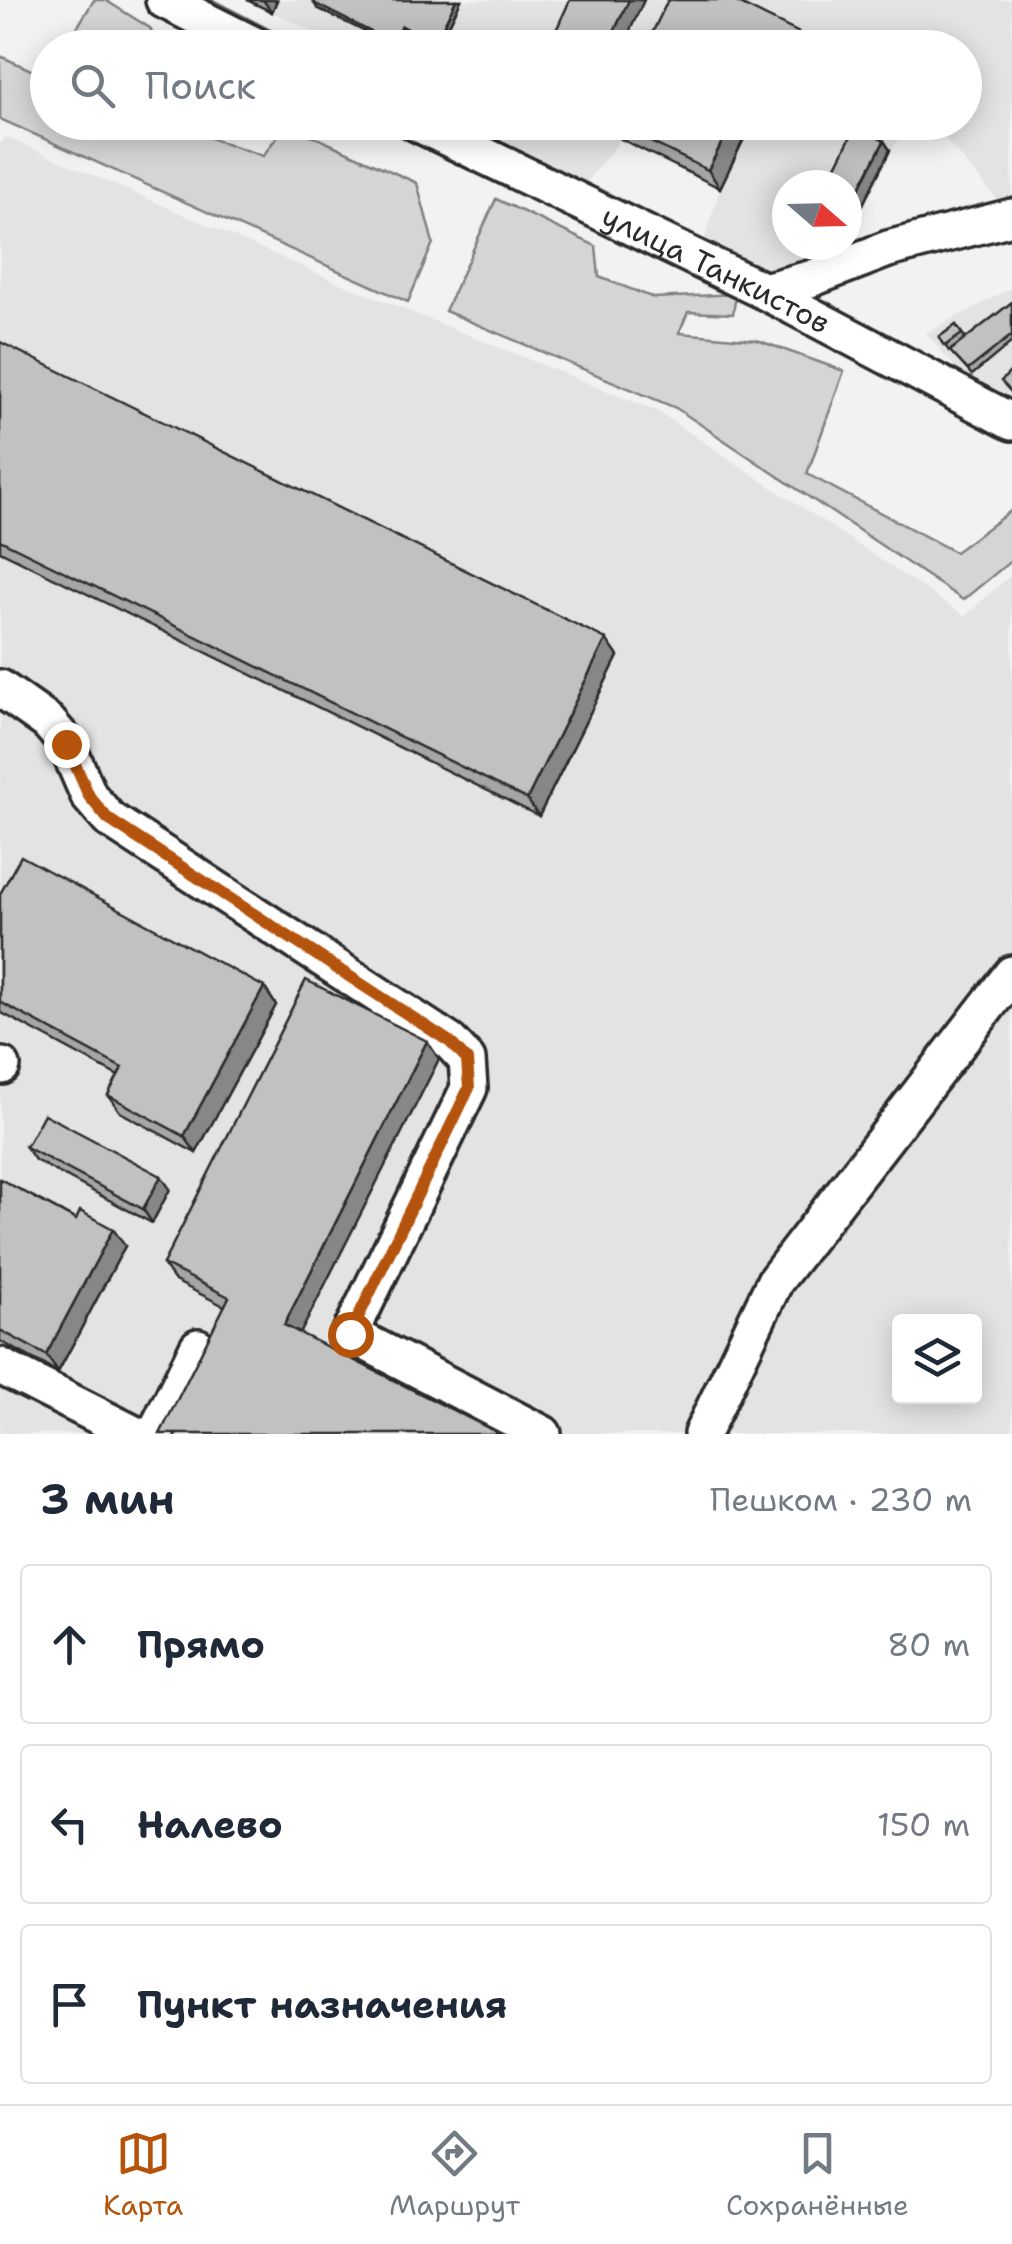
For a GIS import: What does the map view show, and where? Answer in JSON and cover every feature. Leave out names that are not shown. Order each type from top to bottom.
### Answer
[{"type":"street","points":[[164,0],[224,30]]},
{"type":"street","name":"улица Танкистов","points":[[452,140],[764,291],[1012,422]]},
{"type":"street","points":[[764,291],[810,279],[888,249],[1012,217]]},
{"type":"street","points":[[0,688],[48,722],[66,744],[89,796],[108,819],[450,1042],[467,1060],[469,1088],[350,1334],[543,1434]]},
{"type":"street","points":[[702,1434],[774,1282],[1012,974]]},
{"type":"street","points":[[154,1434],[198,1347]]},
{"type":"street","points":[[0,1366],[134,1434]]},
{"type":"shaded area","points":[[94,0],[105,0],[151,30],[75,30]]},
{"type":"shaded area","points":[[247,0],[1012,0],[1012,200],[996,198],[946,140],[982,140],[982,30],[310,30]]},
{"type":"shaded area","points":[[0,56],[30,69],[30,132],[0,119]]},
{"type":"shaded area","points":[[6,137],[342,284],[657,411],[965,616],[1012,574],[1012,1434],[0,1434],[0,144]]},
{"type":"shaded area","points":[[47,140],[216,140],[263,156],[274,140],[322,140],[417,183],[433,243],[408,302]]},
{"type":"shaded area","points":[[498,140],[620,140],[585,184],[497,142]]},
{"type":"shaded area","points":[[623,140],[898,140],[862,206],[862,170],[772,170],[772,260],[812,260],[802,271],[766,271],[704,241],[720,188]]},
{"type":"shaded area","points":[[496,199],[596,246],[599,277],[654,298],[736,294],[733,314],[688,312],[679,333],[757,340],[844,371],[807,474],[955,552],[1012,510],[1012,560],[963,600],[676,408],[445,311]]},
{"type":"shaded area","points":[[1012,288],[1012,408],[966,380],[926,333]]},
{"type":"building","points":[[456,0],[441,30],[410,30],[402,26],[400,30],[367,30],[314,3]]},
{"type":"building","points":[[570,0],[629,0],[615,30],[556,30]]},
{"type":"building","points":[[668,0],[732,0],[793,30],[654,30]]},
{"type":"building","points":[[647,140],[723,140],[708,170]]},
{"type":"building","points":[[849,140],[884,141],[862,184],[862,170],[834,170]]},
{"type":"building","points":[[1012,302],[1012,335],[968,370],[950,351]]},
{"type":"building","points":[[956,325],[962,334],[945,346],[939,337]]},
{"type":"building","points":[[0,342],[606,639],[527,799],[0,540]]},
{"type":"building","points":[[1012,370],[1012,393],[1001,381]]},
{"type":"building","points":[[21,856],[264,987],[184,1136],[108,1095],[122,1068],[0,1002],[0,894]]},
{"type":"building","points":[[306,980],[427,1041],[284,1325],[500,1434],[160,1434],[229,1297],[163,1264]]},
{"type":"building","points":[[44,1114],[161,1176],[143,1209],[26,1147]]},
{"type":"building","points":[[0,1179],[76,1220],[80,1211],[113,1229],[46,1355],[0,1330]]},
{"type":"waterway","points":[[207,0],[264,30]]},
{"type":"route","points":[[66,744],[89,796],[108,819],[450,1042],[467,1060],[469,1088],[350,1334]]}]
